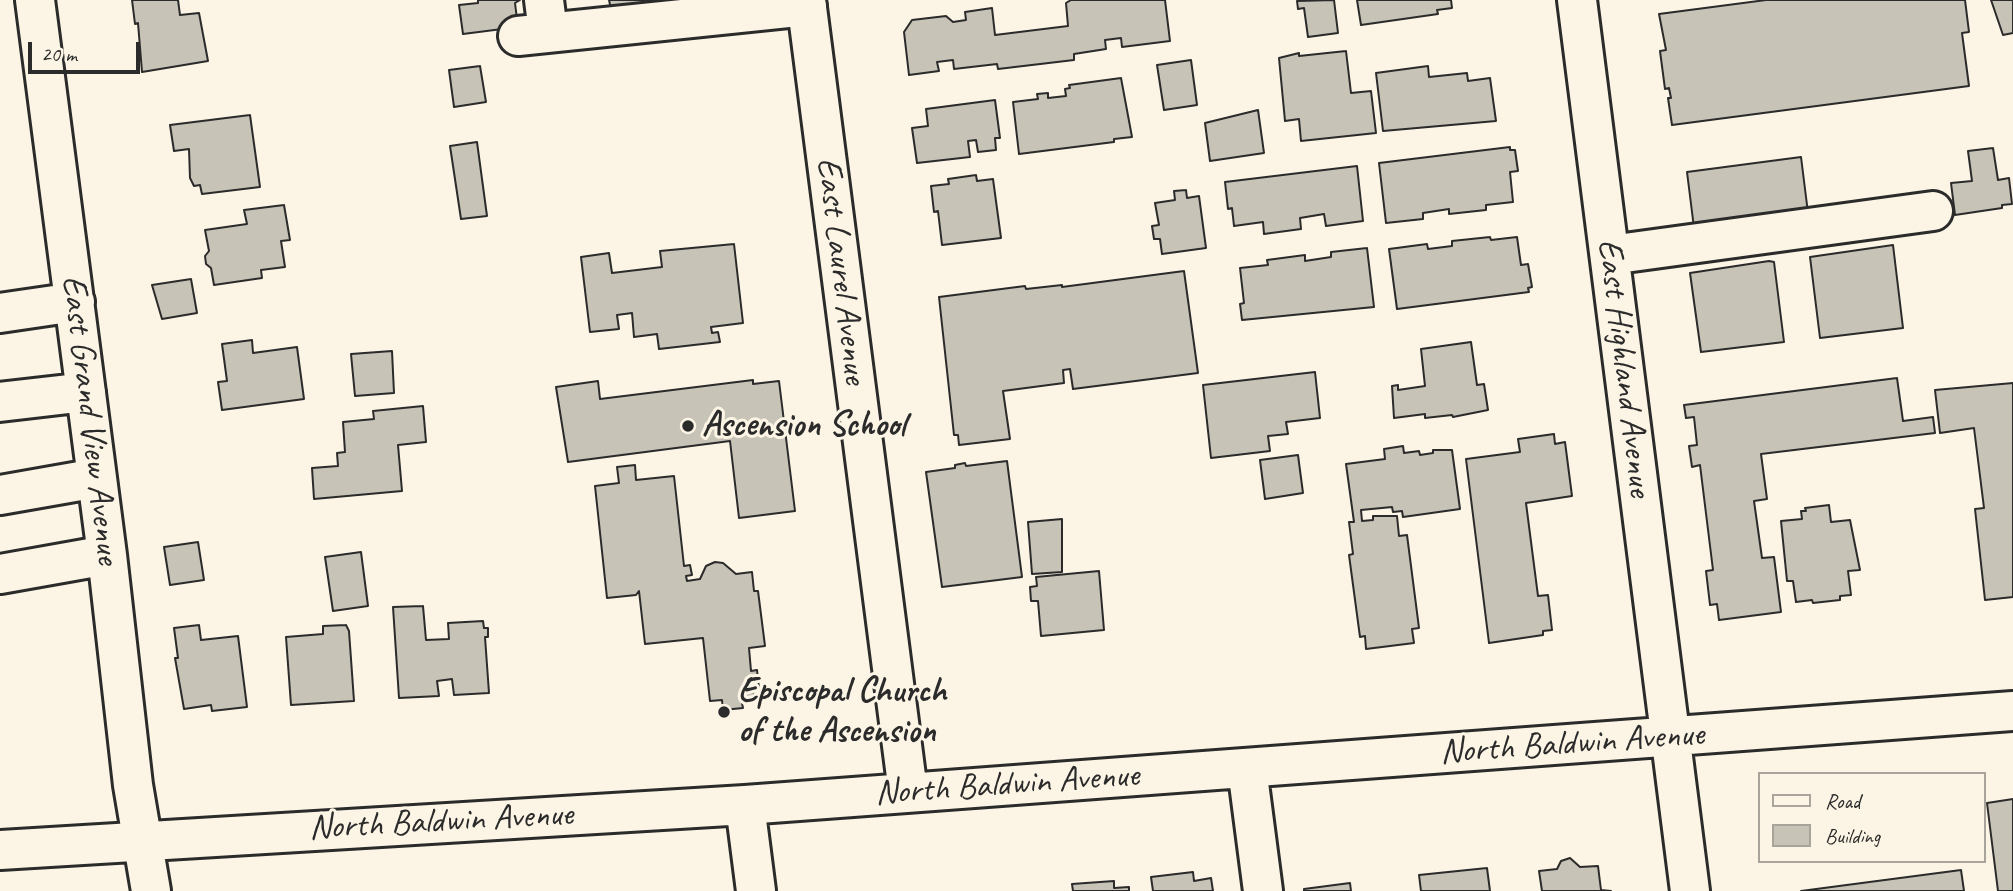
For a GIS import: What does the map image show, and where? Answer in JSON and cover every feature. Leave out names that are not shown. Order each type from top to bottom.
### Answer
[{"type":"street","name":"East Grand View Avenue","points":[[35,0],[107,555],[133,785],[150,891]]},
{"type":"street","name":"East Highland Avenue","points":[[1577,0],[1690,891]]},
{"type":"street","points":[[537,23],[690,9],[806,3]]},
{"type":"street","name":"East Laurel Avenue","points":[[806,3],[908,792]]},
{"type":"street","points":[[1610,255],[1933,211]]},
{"type":"street","points":[[0,313],[75,302]]},
{"type":"street","points":[[0,402],[86,392]]},
{"type":"street","points":[[0,495],[97,478]]},
{"type":"street","points":[[0,574],[107,555]]},
{"type":"street","name":"North Baldwin Avenue","points":[[0,850],[745,805],[2013,711]]},
{"type":"street","points":[[1247,768],[1263,891]]},
{"type":"street","points":[[745,805],[756,891]]},
{"type":"building","points":[[132,0],[178,0],[180,15],[199,13],[208,61],[142,72],[138,23],[135,24]]},
{"type":"building","points":[[478,0],[520,0],[515,3],[518,27],[463,34],[459,5],[478,3]]},
{"type":"building","points":[[609,0],[660,0],[662,12],[611,9]]},
{"type":"building","points":[[1071,0],[1165,0],[1170,41],[1122,47],[1121,38],[1105,40],[1106,49],[1074,54],[1074,60],[998,69],[997,64],[954,69],[953,60],[937,62],[939,71],[909,75],[904,32],[912,20],[946,16],[953,22],[966,20],[965,12],[992,8],[995,35],[1068,26],[1066,3]]},
{"type":"building","points":[[1334,0],[1338,33],[1308,37],[1304,8],[1298,9],[1297,1]]},
{"type":"building","points":[[1357,0],[1451,0],[1452,8],[1437,10],[1438,14],[1361,25]]},
{"type":"building","points":[[1766,0],[1965,0],[1969,32],[1962,33],[1969,86],[1672,125],[1668,98],[1671,98],[1669,88],[1665,89],[1660,51],[1666,50],[1659,14]]},
{"type":"building","points":[[1991,0],[2013,0],[2013,33],[2003,35]]},
{"type":"building","points":[[1346,51],[1351,93],[1371,91],[1376,133],[1301,141],[1299,119],[1285,121],[1279,58],[1299,53],[1299,56]]},
{"type":"building","points":[[1191,60],[1197,105],[1164,110],[1157,65]]},
{"type":"building","points":[[480,66],[486,102],[454,107],[449,70]]},
{"type":"building","points":[[1428,66],[1429,77],[1467,73],[1468,81],[1490,78],[1496,121],[1383,131],[1376,73]]},
{"type":"building","points":[[1121,78],[1132,137],[1114,139],[1114,142],[1019,154],[1013,102],[1038,99],[1037,94],[1048,93],[1048,98],[1066,96],[1065,89],[1070,88],[1069,85]]},
{"type":"building","points":[[995,100],[1000,138],[995,138],[996,150],[978,152],[976,140],[968,141],[970,157],[917,163],[912,128],[928,126],[926,109]]},
{"type":"building","points":[[1258,110],[1264,153],[1210,161],[1205,123]]},
{"type":"building","points":[[250,115],[260,187],[202,194],[200,185],[194,186],[190,178],[189,149],[174,151],[170,125]]},
{"type":"building","points":[[477,142],[487,216],[461,219],[450,146]]},
{"type":"building","points":[[1510,147],[1510,150],[1515,150],[1518,171],[1510,172],[1513,202],[1486,205],[1486,210],[1449,214],[1449,209],[1423,213],[1423,219],[1386,223],[1379,163]]},
{"type":"building","points":[[1993,148],[1998,180],[2009,178],[2012,204],[1955,215],[1951,183],[1972,181],[1968,151]]},
{"type":"building","points":[[1801,157],[1808,213],[1694,228],[1687,172]]},
{"type":"building","points":[[1357,166],[1363,221],[1326,226],[1324,214],[1300,218],[1301,229],[1264,234],[1263,222],[1234,226],[1232,208],[1228,209],[1225,182]]},
{"type":"building","points":[[976,175],[977,181],[993,179],[1001,238],[942,245],[938,211],[934,212],[931,186],[949,184],[948,179]]},
{"type":"building","points":[[1186,190],[1187,198],[1199,196],[1206,248],[1162,254],[1160,239],[1154,239],[1152,226],[1159,225],[1155,203],[1175,200],[1174,191]]},
{"type":"building","points":[[284,205],[290,240],[281,241],[285,267],[261,270],[262,278],[214,285],[211,268],[206,264],[205,256],[209,251],[205,230],[247,224],[244,210]]},
{"type":"building","points":[[1490,237],[1491,240],[1517,237],[1521,265],[1528,264],[1532,287],[1528,288],[1529,292],[1397,309],[1389,249],[1427,244],[1428,249],[1452,246],[1452,241]]},
{"type":"building","points":[[734,244],[743,323],[711,327],[712,333],[718,332],[720,342],[659,349],[657,334],[634,337],[632,313],[617,315],[619,329],[590,332],[581,257],[609,253],[612,273],[662,267],[660,251]]},
{"type":"building","points":[[1893,245],[1903,328],[1820,338],[1810,257]]},
{"type":"building","points":[[1367,248],[1374,307],[1242,320],[1240,304],[1244,303],[1240,268],[1268,265],[1267,260],[1305,255],[1305,261],[1331,257],[1331,252]]},
{"type":"building","points":[[1774,262],[1784,342],[1701,352],[1690,273]]},
{"type":"building","points":[[1184,271],[1198,373],[1073,389],[1070,369],[1063,370],[1064,383],[1003,391],[1010,439],[959,445],[958,435],[954,435],[939,297],[1025,286],[1026,289],[1062,287]]},
{"type":"building","points":[[191,279],[197,313],[162,319],[152,285]]},
{"type":"building","points":[[252,340],[253,353],[297,347],[304,399],[222,410],[218,382],[227,381],[222,344]]},
{"type":"building","points":[[1471,342],[1477,385],[1484,384],[1488,410],[1453,417],[1425,418],[1425,414],[1394,418],[1392,386],[1398,385],[1398,390],[1425,386],[1421,349]]},
{"type":"building","points":[[392,351],[394,393],[355,396],[351,354]]},
{"type":"building","points":[[1315,372],[1320,418],[1286,422],[1288,434],[1268,436],[1270,451],[1211,458],[1203,385]]},
{"type":"building","points":[[1897,378],[1903,421],[1933,417],[1935,433],[1761,454],[1767,499],[1754,501],[1762,558],[1774,557],[1781,612],[1719,620],[1717,604],[1710,605],[1706,571],[1713,570],[1700,465],[1692,467],[1689,446],[1697,445],[1694,417],[1686,418],[1684,405]]},
{"type":"building","points":[[753,380],[753,384],[779,381],[795,511],[739,518],[730,441],[568,462],[556,387],[598,381],[600,399]]},
{"type":"building","points":[[2013,383],[2013,597],[1985,600],[1975,509],[1984,508],[1974,428],[1940,433],[1935,390]]},
{"type":"building","points":[[423,406],[426,442],[398,445],[402,491],[314,499],[312,468],[338,466],[337,453],[345,452],[343,422],[374,419],[373,411]]},
{"type":"building","points":[[1554,434],[1555,444],[1565,442],[1572,496],[1526,503],[1538,596],[1548,595],[1552,630],[1543,631],[1543,635],[1489,643],[1466,459],[1520,452],[1518,439]]},
{"type":"building","points":[[1403,446],[1404,453],[1419,451],[1420,455],[1433,453],[1433,450],[1452,450],[1460,509],[1403,517],[1402,511],[1393,512],[1392,507],[1361,510],[1362,521],[1373,520],[1373,516],[1397,516],[1399,536],[1407,535],[1419,628],[1412,629],[1414,643],[1366,649],[1365,636],[1360,637],[1349,555],[1353,554],[1349,522],[1354,522],[1346,464],[1385,459],[1384,449]]},
{"type":"building","points":[[1298,455],[1303,493],[1265,499],[1260,460]]},
{"type":"building","points":[[1007,461],[1022,577],[942,587],[926,472],[955,468],[955,465],[965,463],[966,466]]},
{"type":"building","points":[[635,465],[636,480],[674,476],[684,566],[690,565],[692,575],[686,576],[687,581],[700,579],[706,566],[715,562],[723,563],[736,574],[752,572],[754,591],[758,591],[765,646],[749,648],[751,671],[757,670],[759,688],[753,689],[754,697],[741,698],[743,708],[723,710],[722,700],[710,701],[703,638],[645,644],[639,591],[636,595],[607,598],[595,486],[619,483],[617,467]]},
{"type":"building","points":[[1829,505],[1831,522],[1850,520],[1860,570],[1848,571],[1851,595],[1840,596],[1840,600],[1796,602],[1793,581],[1787,581],[1781,521],[1802,519],[1801,511],[1806,511],[1805,508]]},
{"type":"building","points":[[1062,519],[1062,572],[1032,574],[1028,522]]},
{"type":"building","points":[[198,542],[204,580],[170,585],[164,547]]},
{"type":"building","points":[[361,552],[368,606],[333,611],[325,557]]},
{"type":"building","points":[[1099,571],[1104,630],[1041,636],[1038,601],[1031,601],[1030,587],[1037,586],[1036,577]]},
{"type":"building","points":[[423,606],[426,640],[449,639],[448,623],[483,621],[484,628],[488,628],[488,637],[485,637],[489,693],[454,695],[452,679],[437,681],[439,696],[399,698],[393,607]]},
{"type":"building","points":[[199,625],[201,640],[238,636],[247,707],[212,711],[211,705],[184,709],[175,658],[178,658],[174,628]]},
{"type":"building","points":[[346,625],[349,631],[354,701],[291,705],[286,637],[323,634],[323,626]]},
{"type":"building","points":[[2013,799],[2013,891],[1998,891],[1987,803]]},
{"type":"building","points":[[1570,858],[1580,867],[1598,866],[1601,890],[1611,891],[1542,891],[1539,871],[1557,869],[1561,861]]},
{"type":"building","points":[[1487,868],[1490,891],[1421,891],[1419,875]]},
{"type":"building","points":[[1961,870],[1964,891],[1801,891]]},
{"type":"building","points":[[1193,872],[1194,881],[1211,878],[1213,891],[1153,891],[1151,877]]},
{"type":"building","points":[[1114,881],[1114,888],[1129,887],[1129,891],[1073,891],[1072,884]]},
{"type":"building","points":[[1350,883],[1351,891],[1304,891],[1304,889]]},
{"type":"place","name":"Ascension School","points":[[688,426]]},
{"type":"place","name":"Episcopal Church of the Ascension","points":[[724,712]]}]
